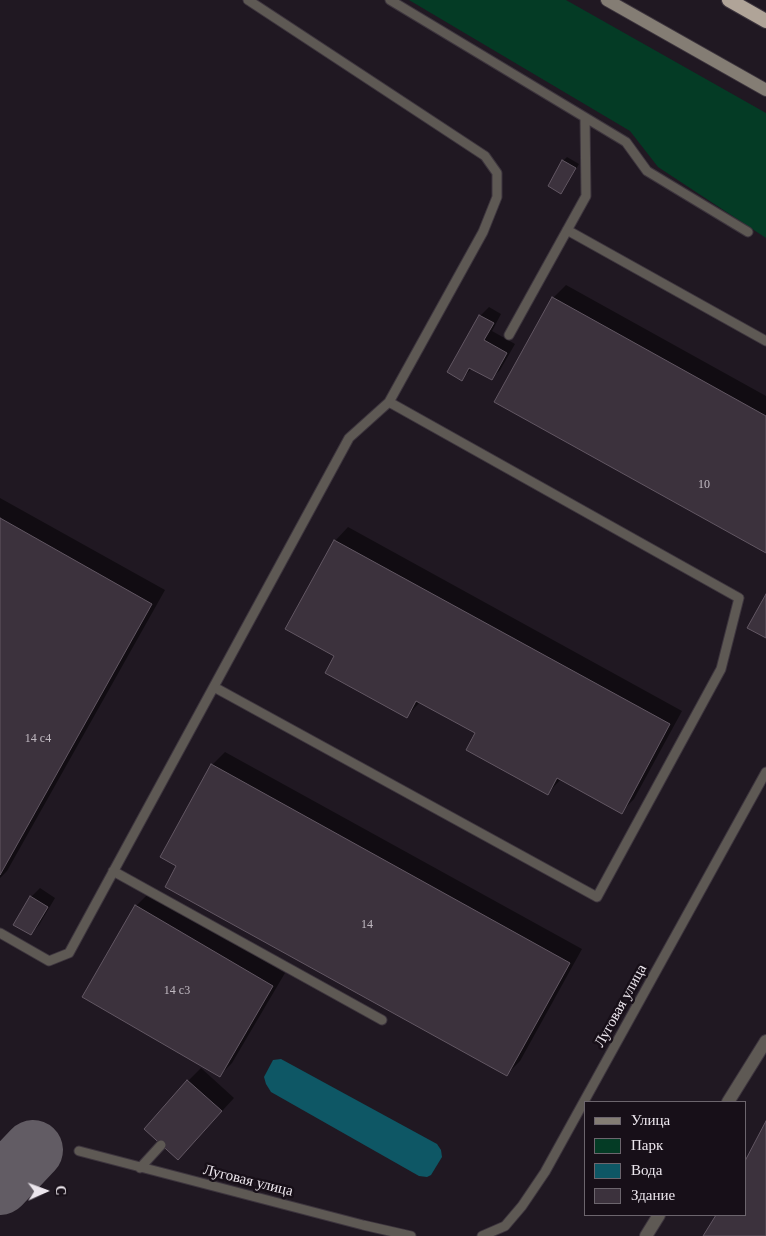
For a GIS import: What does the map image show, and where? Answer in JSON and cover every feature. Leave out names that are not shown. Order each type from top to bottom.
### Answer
[{"type":"highway","points":[[729,0],[766,21]]},
{"type":"main road","points":[[607,0],[766,90]]},
{"type":"street","points":[[729,1101],[766,1041]]},
{"type":"street","points":[[646,1236],[658,1216]]},
{"type":"lane","points":[[0,933],[49,962],[69,953],[350,438],[389,402],[483,232],[497,197],[497,173],[485,156],[248,0]]},
{"type":"lane","points":[[390,0],[626,142],[646,171],[748,232]]},
{"type":"lane","points":[[509,334],[586,196],[586,118]]},
{"type":"lane","points":[[567,230],[766,341]]},
{"type":"lane","points":[[214,687],[597,897],[721,670],[739,598],[389,402]]},
{"type":"lane","name":"Луговая улица","points":[[584,1101],[766,772]]},
{"type":"lane","points":[[113,871],[382,1020]]},
{"type":"lane","name":"Луговая улица","points":[[482,1236],[505,1226],[522,1206],[545,1172],[584,1101]]},
{"type":"lane","points":[[140,1168],[161,1145]]},
{"type":"lane","name":"Луговая улица","points":[[79,1150],[140,1168],[411,1236]]},
{"type":"green space","points":[[409,0],[566,0],[766,113],[766,238],[658,167],[630,131]]},
{"type":"water","points":[[281,1059],[437,1144],[441,1150],[442,1157],[431,1175],[427,1177],[419,1176],[271,1092],[264,1077],[273,1060]]},
{"type":"building","points":[[562,160],[576,168],[561,194],[548,186]]},
{"type":"building","points":[[552,297],[766,416],[766,553],[494,402]]},
{"type":"building","points":[[479,315],[494,323],[484,340],[507,353],[492,380],[469,368],[462,381],[447,372]]},
{"type":"building","points":[[0,518],[152,604],[0,875]]},
{"type":"building","points":[[334,540],[670,724],[622,814],[557,778],[548,795],[466,750],[475,733],[416,701],[407,718],[325,673],[334,656],[285,629]]},
{"type":"building","points":[[766,594],[766,638],[747,628]]},
{"type":"building","points":[[211,764],[570,963],[507,1076],[165,887],[176,866],[160,857]]},
{"type":"building","points":[[30,896],[48,907],[31,935],[13,925]]},
{"type":"building","points":[[135,905],[273,986],[220,1077],[82,997]]},
{"type":"building","points":[[187,1080],[222,1111],[178,1160],[144,1129]]},
{"type":"building","points":[[766,1121],[766,1236],[703,1236],[715,1216],[746,1216],[746,1159]]},
{"type":"taxiway","points":[[0,1185],[33,1150]]}]
